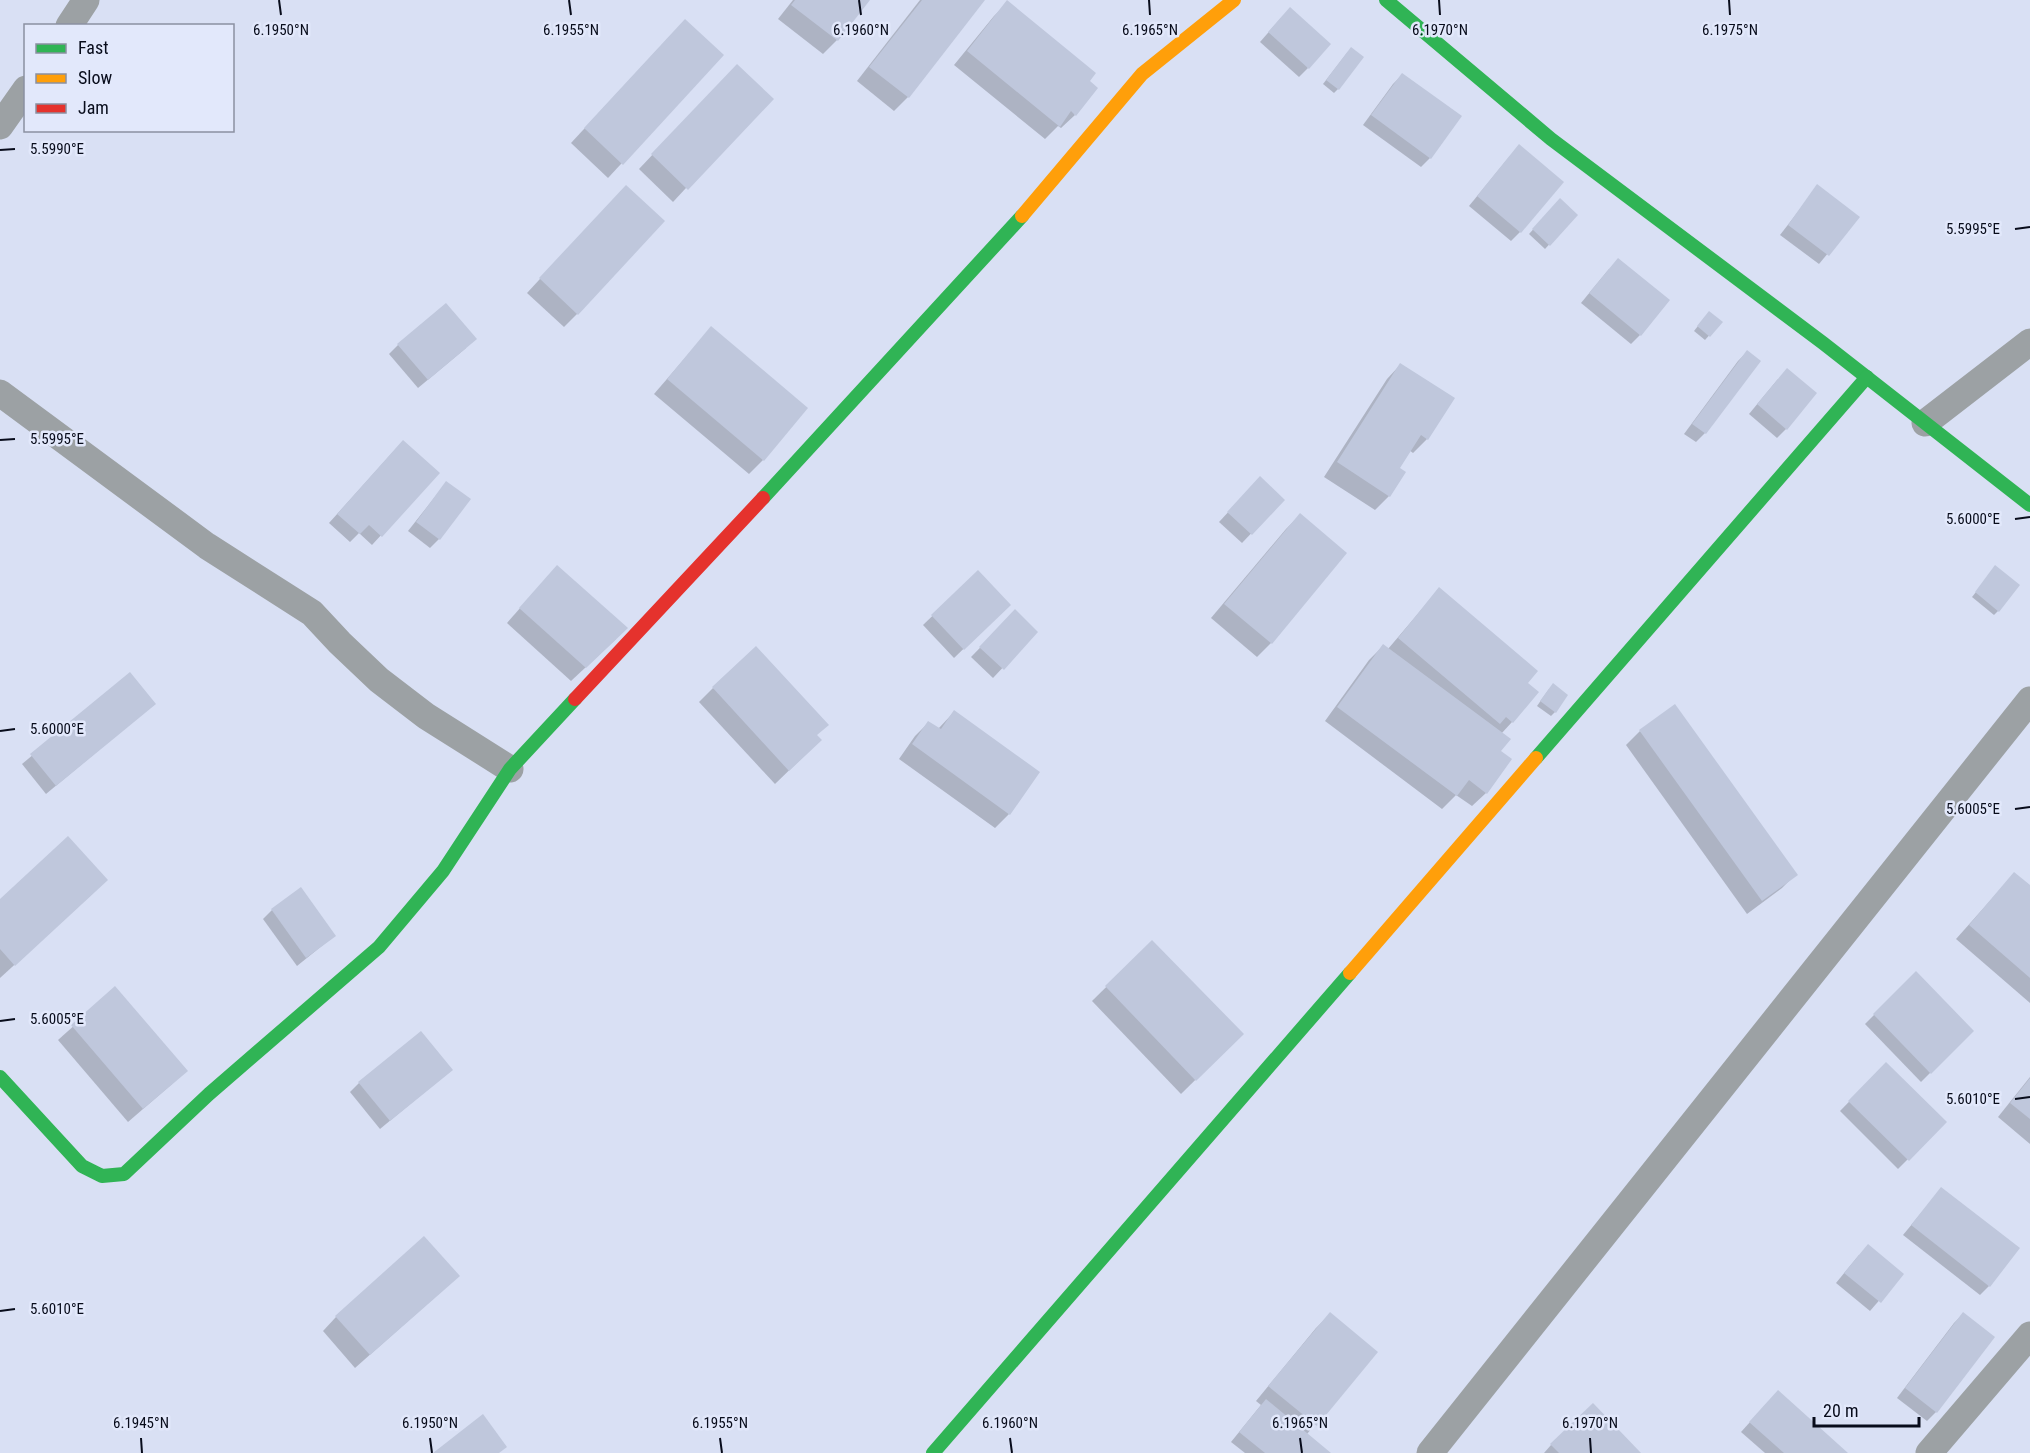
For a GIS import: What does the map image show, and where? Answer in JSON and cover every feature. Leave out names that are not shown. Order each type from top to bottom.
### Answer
[{"type":"street","points":[[70,24],[86,0]]},
{"type":"street","points":[[0,1077],[82,1166],[96,1176],[112,1177],[124,1174],[209,1094],[379,947],[443,871],[510,769],[1003,238],[1142,74],[1234,0]]},
{"type":"street","points":[[1386,0],[1551,139],[1867,377],[2030,505]]},
{"type":"street","points":[[0,126],[24,92]]},
{"type":"street","points":[[1925,423],[2030,342]]},
{"type":"street","points":[[933,1453],[1867,377]]},
{"type":"street","points":[[0,393],[207,546],[312,612],[340,643],[379,680],[426,716],[510,769]]},
{"type":"street","points":[[1430,1453],[2030,700]]},
{"type":"street","points":[[1929,1453],[2030,1335]]},
{"type":"building","points":[[795,0],[870,0],[838,41],[791,5]]},
{"type":"building","points":[[922,0],[985,0],[909,98],[869,67]]},
{"type":"building","points":[[1007,0],[1096,73],[1090,81],[1098,88],[1076,116],[1071,111],[1060,127],[967,51]]},
{"type":"building","points":[[1290,7],[1331,44],[1309,69],[1268,32]]},
{"type":"building","points":[[685,19],[724,55],[623,165],[584,128]]},
{"type":"building","points":[[1351,47],[1364,57],[1339,90],[1326,80]]},
{"type":"building","points":[[737,64],[774,99],[688,190],[651,154]]},
{"type":"building","points":[[1402,73],[1462,116],[1431,159],[1371,115]]},
{"type":"building","points":[[1519,144],[1564,182],[1521,233],[1477,196]]},
{"type":"building","points":[[1817,184],[1860,217],[1829,256],[1788,225]]},
{"type":"building","points":[[626,185],[665,221],[578,315],[539,278]]},
{"type":"building","points":[[1560,198],[1578,215],[1550,246],[1532,229]]},
{"type":"building","points":[[1618,258],[1670,300],[1641,336],[1589,293]]},
{"type":"building","points":[[446,303],[477,339],[428,380],[397,344]]},
{"type":"building","points":[[1709,311],[1723,322],[1710,337],[1697,326]]},
{"type":"building","points":[[711,326],[808,408],[764,461],[667,379]]},
{"type":"building","points":[[1747,350],[1761,361],[1706,434],[1692,424]]},
{"type":"building","points":[[1400,363],[1455,398],[1428,440],[1421,435],[1400,468],[1406,472],[1390,497],[1337,462]]},
{"type":"building","points":[[1787,368],[1817,393],[1787,430],[1757,404]]},
{"type":"building","points":[[403,440],[440,473],[382,537],[369,525],[360,534],[337,514]]},
{"type":"building","points":[[1260,476],[1285,500],[1252,535],[1227,512]]},
{"type":"building","points":[[446,481],[471,499],[440,540],[416,522]]},
{"type":"building","points":[[1300,513],[1347,553],[1272,644],[1224,604]]},
{"type":"building","points":[[557,565],[628,628],[586,668],[519,608]]},
{"type":"building","points":[[1995,565],[2020,585],[1999,612],[1975,592]]},
{"type":"building","points":[[978,570],[1011,605],[964,650],[931,615]]},
{"type":"building","points":[[1439,587],[1538,671],[1528,683],[1539,692],[1513,723],[1506,717],[1500,724],[1398,638]]},
{"type":"building","points":[[1015,609],[1038,632],[1004,670],[979,647]]},
{"type":"building","points":[[1383,644],[1511,739],[1501,751],[1512,759],[1487,794],[1469,780],[1457,796],[1337,707]]},
{"type":"building","points":[[756,646],[829,725],[817,735],[822,740],[789,771],[712,687]]},
{"type":"building","points":[[130,672],[156,704],[56,786],[30,754]]},
{"type":"building","points":[[1553,683],[1568,695],[1556,713],[1540,701]]},
{"type":"building","points":[[1675,704],[1798,875],[1762,901],[1639,730]]},
{"type":"building","points":[[954,710],[1040,772],[1010,815],[912,744],[928,721],[941,729]]},
{"type":"building","points":[[68,836],[108,880],[15,966],[0,949],[0,899]]},
{"type":"building","points":[[2014,872],[2030,885],[2030,978],[1969,925]]},
{"type":"building","points":[[301,887],[336,936],[306,958],[271,909]]},
{"type":"building","points":[[1152,940],[1244,1034],[1196,1081],[1105,986]]},
{"type":"building","points":[[1916,971],[1974,1031],[1931,1074],[1873,1014]]},
{"type":"building","points":[[115,986],[188,1071],[143,1109],[71,1025]]},
{"type":"building","points":[[421,1031],[453,1070],[390,1121],[358,1082]]},
{"type":"building","points":[[1886,1062],[1947,1122],[1909,1161],[1848,1101]]},
{"type":"building","points":[[2030,1078],[2030,1119],[2010,1103]]},
{"type":"building","points":[[1941,1187],[2020,1248],[1990,1287],[1911,1225]]},
{"type":"building","points":[[424,1236],[460,1276],[370,1355],[335,1316]]},
{"type":"building","points":[[1868,1244],[1904,1274],[1881,1303],[1844,1273]]},
{"type":"building","points":[[1330,1312],[1378,1352],[1317,1426],[1268,1386]]},
{"type":"building","points":[[1963,1312],[1995,1337],[1937,1413],[1905,1388]]},
{"type":"building","points":[[1778,1390],[1848,1453],[1784,1453],[1749,1422]]},
{"type":"building","points":[[1266,1399],[1331,1453],[1265,1453],[1239,1432]]},
{"type":"building","points":[[1593,1403],[1641,1453],[1559,1453],[1550,1444]]},
{"type":"building","points":[[483,1414],[507,1447],[499,1453],[433,1453]]},
{"type":"traffic: fast","points":[[1386,0],[1551,139],[1823,343],[2030,505]]},
{"type":"traffic: fast","points":[[763,498],[1022,216]]},
{"type":"traffic: fast","points":[[1536,758],[1867,377]]},
{"type":"traffic: fast","points":[[0,1077],[82,1166],[102,1176],[124,1174],[209,1094],[379,947],[443,871],[510,769],[575,699]]},
{"type":"traffic: fast","points":[[933,1453],[1350,973]]},
{"type":"traffic: slow","points":[[1022,216],[1142,74],[1234,0]]},
{"type":"traffic: slow","points":[[1350,973],[1536,758]]},
{"type":"traffic: jam","points":[[575,699],[763,498]]}]
